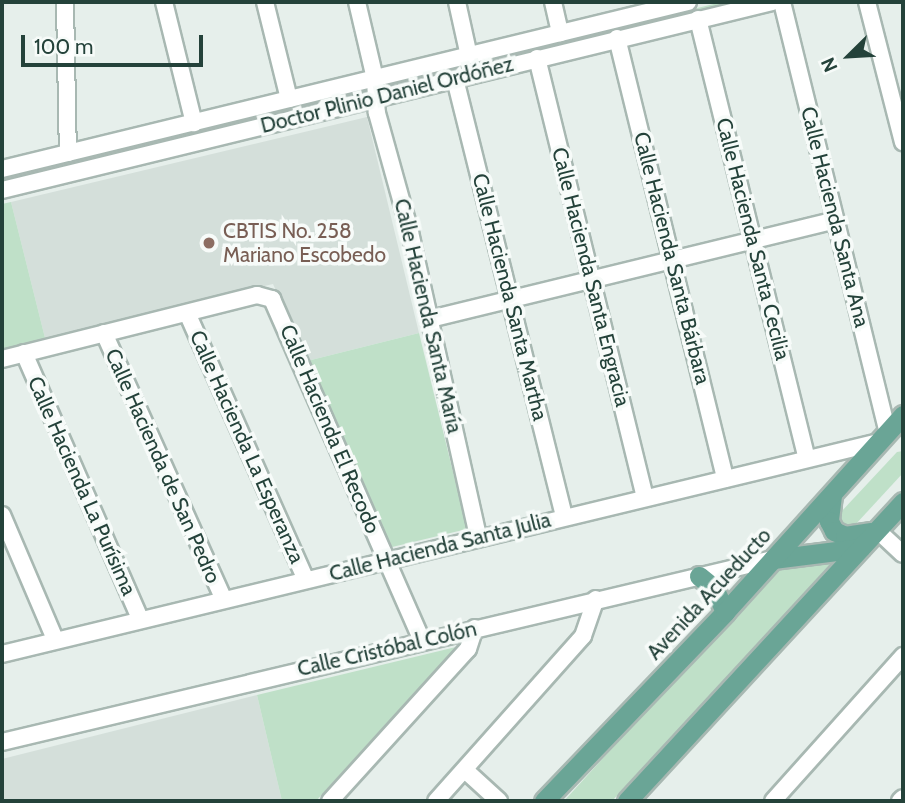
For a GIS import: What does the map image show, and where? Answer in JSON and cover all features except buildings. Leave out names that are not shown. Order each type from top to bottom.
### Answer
[{"type":"main road","name":"Avenida Acueducto","points":[[544,801],[725,612],[832,495],[893,437],[903,415]]},
{"type":"main road","points":[[832,495],[829,522],[834,531],[853,536],[877,530]]},
{"type":"main road","points":[[627,801],[903,502]]},
{"type":"main road","points":[[773,559],[860,548]]},
{"type":"main road","points":[[699,576],[714,588],[725,612]]},
{"type":"street","points":[[65,2],[68,153]]},
{"type":"street","points":[[164,2],[194,123]]},
{"type":"street","points":[[265,2],[289,99]]},
{"type":"street","name":"Calle Hacienda Santa María","points":[[357,2],[375,79],[377,113],[430,320],[478,536]]},
{"type":"street","points":[[457,2],[469,56]]},
{"type":"street","points":[[553,2],[560,33]]},
{"type":"street","name":"Doctor Plinio Daniel Ordóñez","points":[[2,170],[469,56],[652,6],[688,2]]},
{"type":"street","name":"Doctor Plinio Daniel Ordóñez","points":[[2,190],[772,2]]},
{"type":"street","name":"Calle Hacienda Santa Ana","points":[[782,2],[835,220],[893,437]]},
{"type":"street","points":[[867,2],[903,142]]},
{"type":"street","name":"Calle Hacienda Santa Cecilia","points":[[698,19],[807,459]]},
{"type":"street","name":"Calle Hacienda Santa Bárbara","points":[[617,38],[725,479]]},
{"type":"street","name":"Calle Hacienda Santa Engracia","points":[[537,58],[645,497]]},
{"type":"street","name":"Calle Hacienda Santa Martha","points":[[455,79],[564,517]]},
{"type":"street","points":[[430,320],[511,297],[835,220]]},
{"type":"street","name":"Calle Hacienda El Recodo","points":[[188,315],[257,295],[268,297],[276,303],[422,640]]},
{"type":"street","points":[[2,359],[188,315]]},
{"type":"street","name":"Calle Hacienda La Esperanza","points":[[188,315],[306,580]]},
{"type":"street","name":"Calle Hacienda de San Pedro","points":[[104,333],[223,598]]},
{"type":"street","name":"Calle Hacienda La Purísima","points":[[24,353],[140,618]]},
{"type":"street","name":"Calle Hacienda Santa Julia","points":[[2,654],[140,618],[388,561],[478,536],[893,437]]},
{"type":"street","points":[[2,515],[55,639]]},
{"type":"street","points":[[877,530],[903,554]]},
{"type":"street","name":"Calle Cristóbal Colón","points":[[2,742],[596,598],[773,559]]},
{"type":"street","points":[[436,801],[583,636],[593,618],[596,598]]},
{"type":"street","points":[[330,801],[468,649],[475,628]]},
{"type":"street","points":[[773,801],[903,656]]},
{"type":"street","points":[[465,770],[499,801]]},
{"type":"shaded area","name":"CBTIS No. 258 Mariano Escobedo","points":[[367,117],[419,333],[307,361],[273,284],[45,338],[11,202]]},
{"type":"shaded area","points":[[257,695],[282,801],[2,801],[2,759]]},
{"type":"green space","points":[[722,2],[753,2],[384,91],[381,85]]},
{"type":"green space","points":[[11,202],[45,338],[2,349],[2,204]]},
{"type":"green space","points":[[419,333],[467,529],[388,548],[307,361]]},
{"type":"green space","points":[[903,451],[903,473],[855,525],[843,529],[837,519],[840,513],[897,452]]},
{"type":"green space","points":[[828,559],[831,568],[612,801],[564,801],[781,563]]},
{"type":"green space","points":[[456,647],[316,801],[282,801],[257,695]]},
{"type":"place","name":"CBTIS No. 258 Mariano Escobedo","points":[[209,243]]}]
